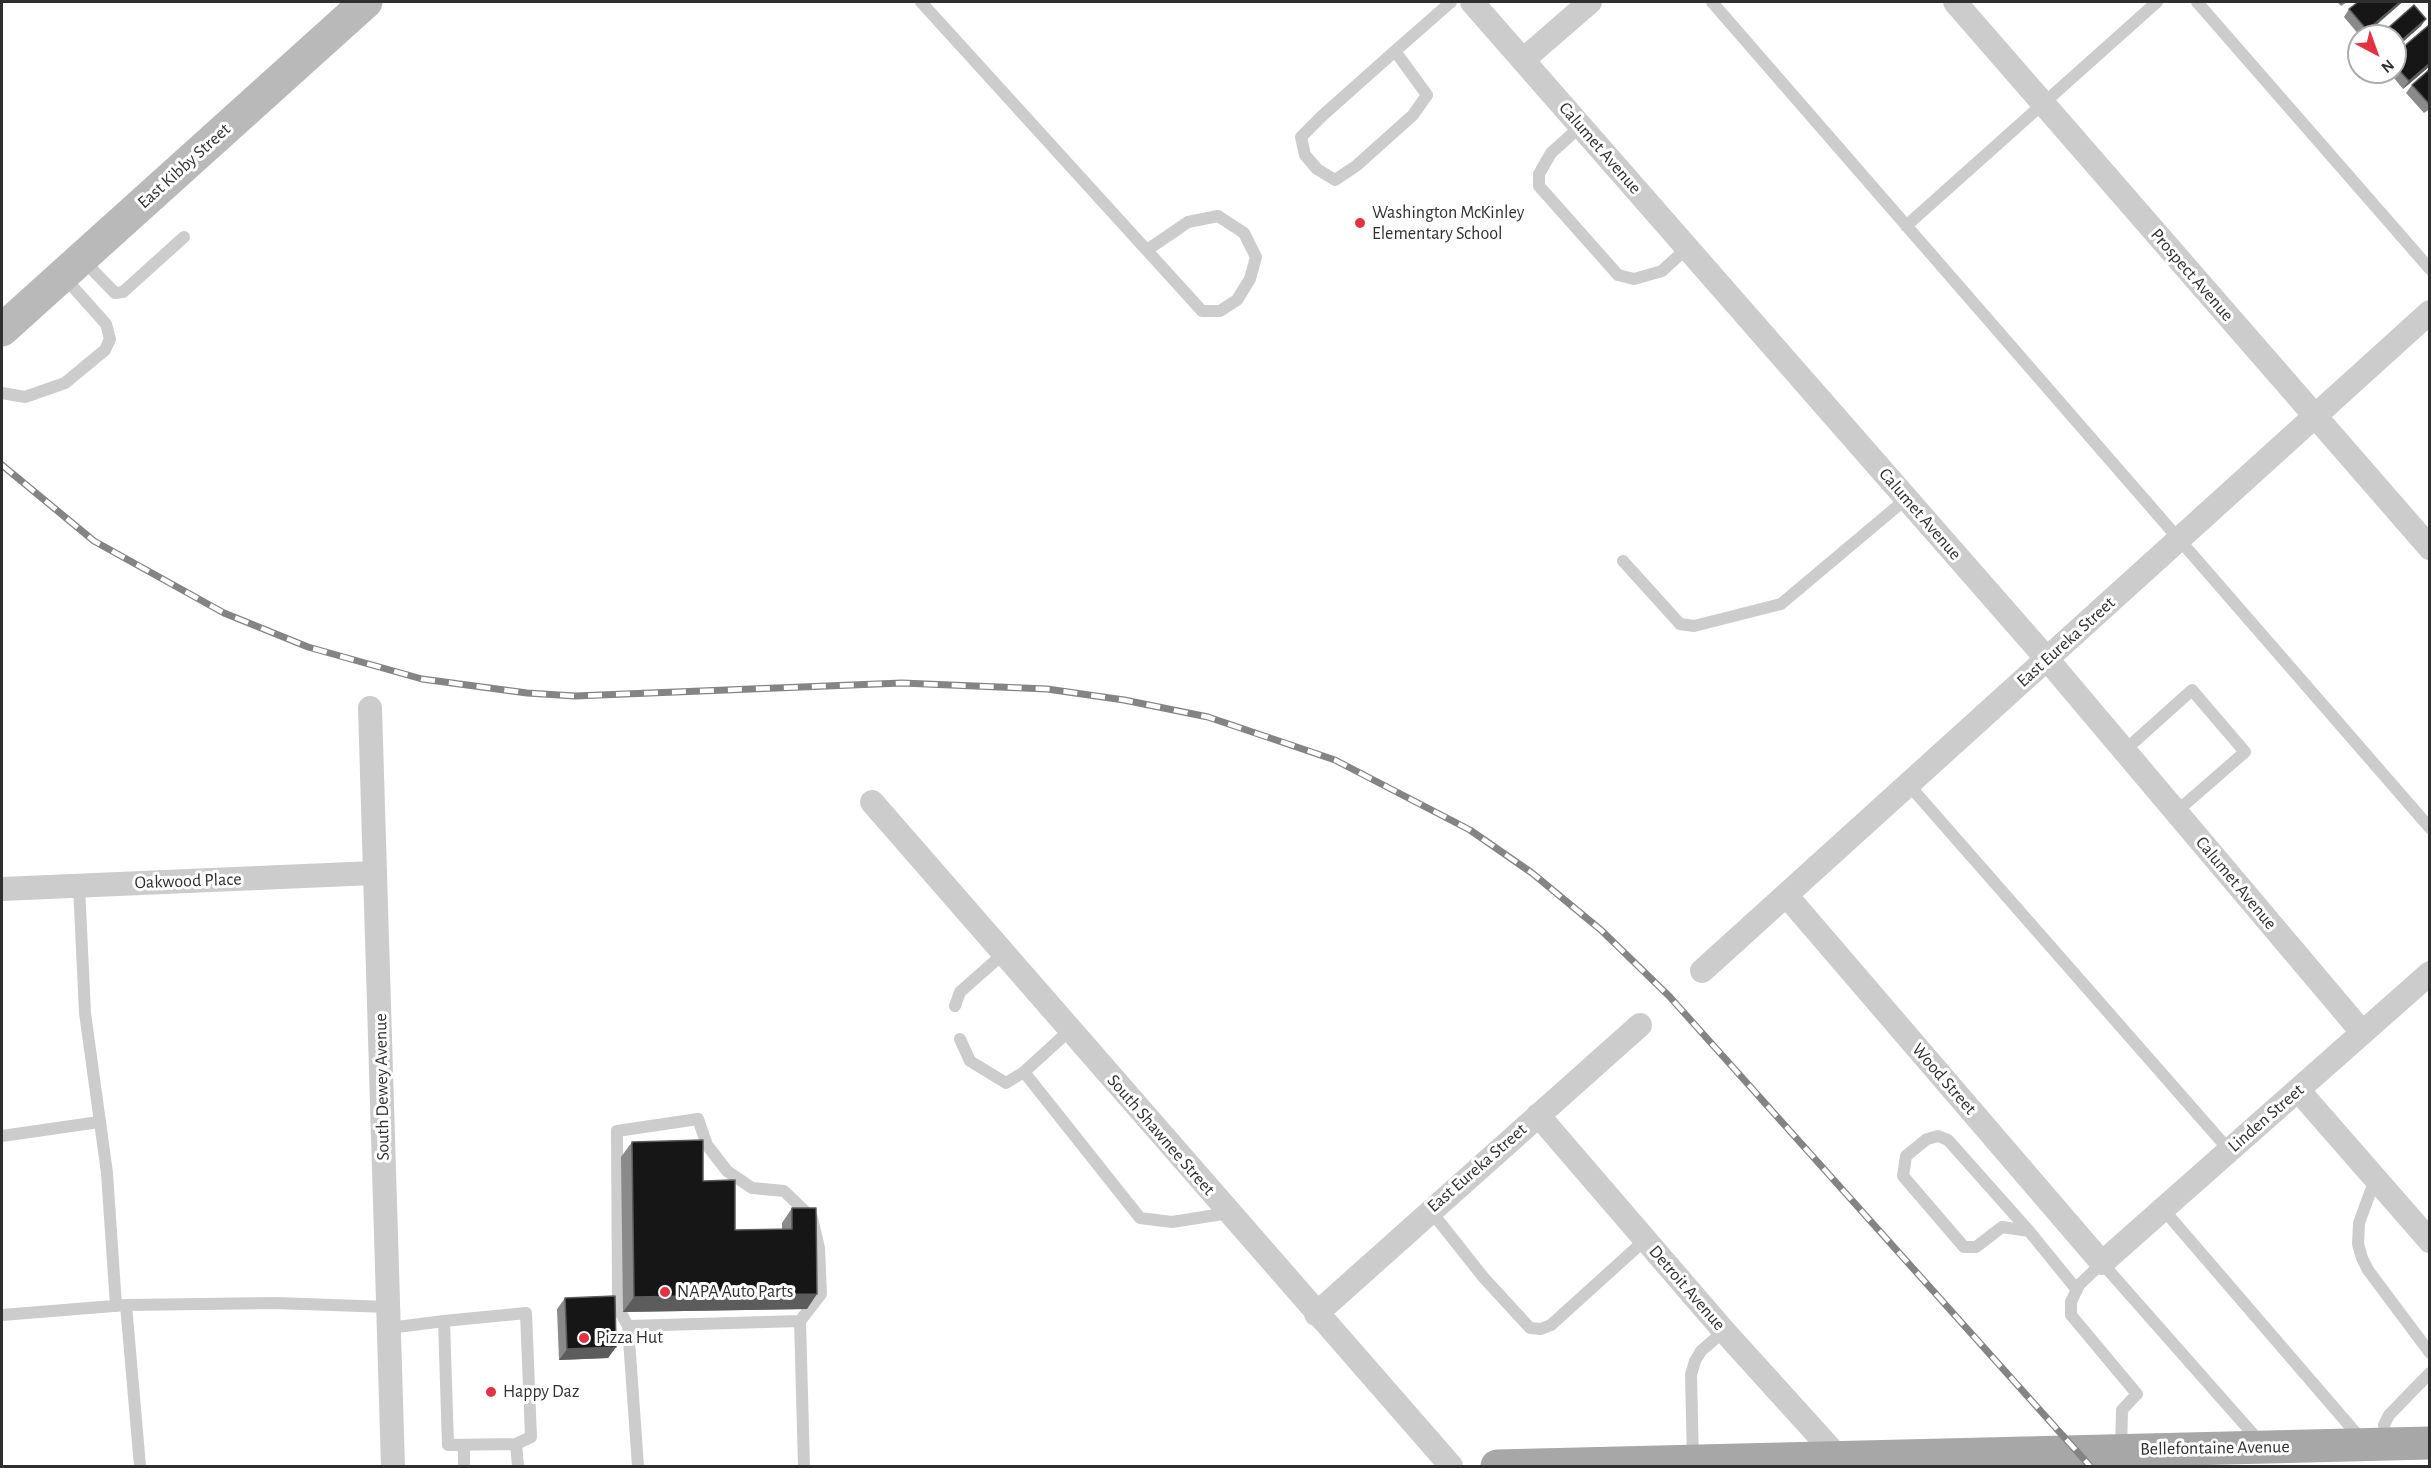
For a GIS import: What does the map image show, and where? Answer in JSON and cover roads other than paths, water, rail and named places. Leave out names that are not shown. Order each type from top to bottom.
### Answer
[{"type":"main road","name":"Bellefontaine Avenue","points":[[1497,1467],[1777,1463],[1839,1458],[1892,1462],[2121,1451],[2430,1443]]},
{"type":"street","name":"East Kibby Street","points":[[2,330],[366,2]]},
{"type":"street","name":"Calumet Avenue","points":[[1472,2],[2047,659],[2362,1032]]},
{"type":"street","points":[[1523,60],[1590,2]]},
{"type":"street","name":"Prospect Avenue","points":[[1955,2],[2430,548]]},
{"type":"street","name":"East Eureka Street","points":[[1702,971],[2430,312]]},
{"type":"street","name":"South Dewey Avenue","points":[[370,708],[393,1467]]},
{"type":"street","name":"South Shawnee Street","points":[[872,802],[1451,1467]]},
{"type":"street","name":"Oakwood Place","points":[[2,889],[374,873]]},
{"type":"street","name":"Wood Street","points":[[1786,896],[2102,1263]]},
{"type":"street","name":"Linden Street","points":[[2102,1263],[2362,1032],[2428,979]]},
{"type":"street","name":"East Eureka Street","points":[[1316,1314],[1640,1025]]},
{"type":"street","points":[[2298,1090],[2430,1241]]},
{"type":"street","name":"Detroit Avenue","points":[[1538,1115],[1724,1331],[1839,1458]]},
{"type":"lane","points":[[921,2],[1202,311],[1220,311],[1237,300],[1250,279],[1256,257],[1244,232],[1218,216],[1188,222],[1147,250]]},
{"type":"lane","points":[[1395,51],[1427,95],[1413,115],[1356,166],[1335,180],[1317,169],[1305,155],[1301,137],[1395,51],[1451,2]]},
{"type":"lane","points":[[1712,2],[2430,828]]},
{"type":"lane","points":[[1906,226],[2157,2]]},
{"type":"lane","points":[[2197,2],[2430,269]]},
{"type":"lane","points":[[1581,126],[1551,153],[1539,174],[1539,186],[1618,275],[1634,279],[1662,271],[1687,248]]},
{"type":"lane","points":[[72,267],[115,293],[123,292],[184,237]]},
{"type":"lane","points":[[2,393],[25,397],[65,383],[105,350],[110,339],[106,324],[72,267]]},
{"type":"lane","points":[[1623,561],[1680,624],[1694,626],[1781,603],[1906,498]]},
{"type":"lane","points":[[2124,751],[2192,690],[2238,743],[2245,752],[2176,812]]},
{"type":"lane","points":[[1908,784],[2229,1150]]},
{"type":"lane","points":[[79,886],[85,1013],[107,1173],[140,1467]]},
{"type":"lane","points":[[955,1006],[960,992],[1003,954]]},
{"type":"lane","points":[[960,1039],[970,1061],[1005,1083],[1024,1072],[1070,1030]]},
{"type":"lane","points":[[1024,1072],[1140,1218],[1172,1222],[1229,1213]]},
{"type":"lane","points":[[638,1467],[628,1326],[622,1315],[618,1296],[616,1131],[698,1119],[706,1145],[727,1171],[752,1188],[784,1191],[812,1218],[819,1248],[821,1294],[800,1321],[804,1467]]},
{"type":"lane","points":[[2,1136],[99,1122]]},
{"type":"lane","points":[[2029,1231],[2002,1227],[1976,1247],[1964,1247],[1903,1176],[1902,1168],[1906,1156],[1928,1139],[1938,1136],[1948,1140],[2029,1231],[2077,1290]]},
{"type":"lane","points":[[2375,1179],[2359,1223],[2358,1244],[2362,1258],[2368,1270],[2430,1353]]},
{"type":"lane","points":[[2163,1209],[2377,1444],[2389,1415],[2430,1372]]},
{"type":"lane","points":[[1430,1210],[1484,1278],[1530,1328],[1541,1329],[1551,1325],[1645,1240]]},
{"type":"lane","points":[[2121,1451],[2122,1410],[2137,1394],[2071,1315],[2071,1302],[2077,1290],[2102,1263],[2265,1447]]},
{"type":"lane","points":[[2,1315],[121,1305],[276,1303],[388,1318],[444,1322],[526,1313],[531,1437],[516,1444],[448,1445],[444,1322]]},
{"type":"lane","points":[[628,1326],[800,1321]]},
{"type":"lane","points":[[1706,1463],[1691,1375],[1701,1351],[1724,1331]]},
{"type":"lane","points":[[516,1444],[518,1467]]},
{"type":"lane","points":[[464,1445],[464,1467]]},
{"type":"railway","points":[[2,465],[94,541],[224,613],[308,647],[422,679],[527,693],[575,696],[902,683],[1047,689],[1124,700],[1208,717],[1335,760],[1470,830],[1532,873],[1601,930],[1669,996],[2090,1466]]},
{"type":"place","name":"Washington McKinley Elementary School","points":[[1360,223]]},
{"type":"place","name":"NAPA Auto Parts","points":[[665,1292]]},
{"type":"place","name":"Pizza Hut","points":[[584,1338]]},
{"type":"place","name":"Happy Daz","points":[[491,1392]]}]
